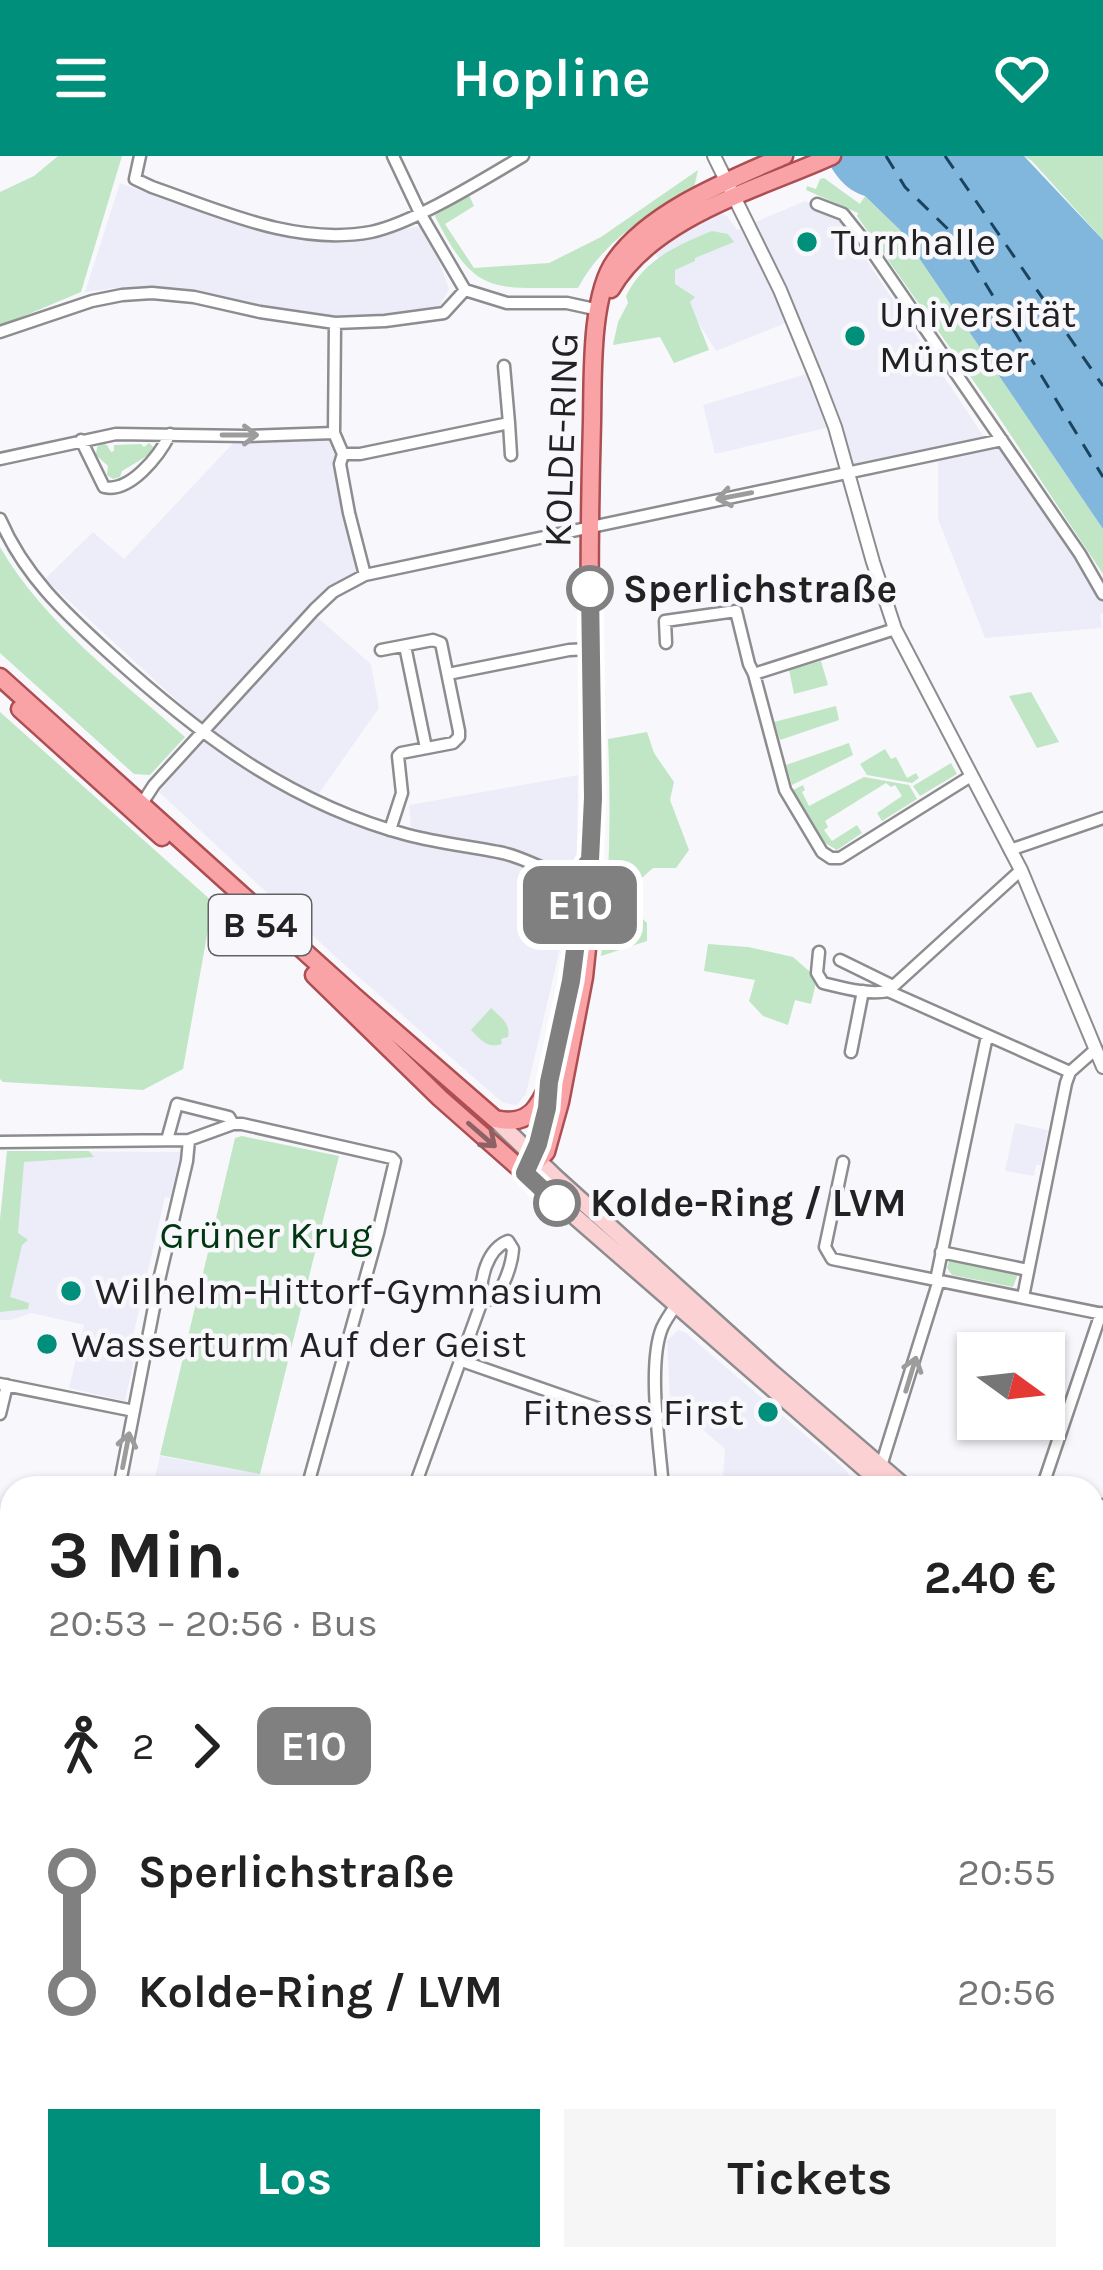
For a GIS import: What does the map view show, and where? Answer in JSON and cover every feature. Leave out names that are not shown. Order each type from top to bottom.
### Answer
[{"type":"main road","points":[[730,190],[784,156]]},
{"type":"main road","points":[[730,190],[832,156]]},
{"type":"main road","name":"KOLDE-RING","points":[[532,1162],[571,981],[593,798],[590,649],[594,344],[599,310],[618,277],[651,243],[730,190]]},
{"type":"main road","name":"B 54","points":[[0,677],[440,1098],[532,1162]]},
{"type":"main road","name":"B 54","points":[[0,691],[495,1119],[532,1162]]},
{"type":"main road","name":"KOLDE-RING","points":[[532,1162],[547,1152],[579,1013],[595,877],[595,867],[587,868]]},
{"type":"main road","points":[[495,1119],[515,1121],[527,1116],[538,1106],[549,1082]]},
{"type":"main road","points":[[532,1162],[677,1304],[878,1476]]},
{"type":"main road","points":[[532,1162],[770,1371],[879,1476]]},
{"type":"street","points":[[140,156],[135,175],[141,183],[271,226],[349,234],[374,231],[420,213],[523,156]]},
{"type":"street","points":[[393,156],[465,290],[507,303],[567,303],[599,310]]},
{"type":"street","points":[[714,156],[789,311],[835,427],[895,629],[1021,870],[1103,1067]]},
{"type":"street","points":[[817,204],[843,214],[855,228],[1103,594]]},
{"type":"street","points":[[0,332],[92,301],[152,293],[334,323],[444,313],[465,290]]},
{"type":"street","points":[[334,323],[334,433],[343,454],[340,464],[359,578]]},
{"type":"street","points":[[504,366],[511,455]]},
{"type":"street","points":[[343,454],[508,423]]},
{"type":"street","points":[[0,459],[116,434],[334,433]]},
{"type":"street","points":[[81,440],[104,487],[110,490],[149,466],[170,434]]},
{"type":"street","points":[[138,808],[326,598],[359,578],[1002,440]]},
{"type":"street","points":[[0,519],[20,560],[39,585],[134,675],[245,764],[344,814],[390,830],[503,853],[566,876],[587,868]]},
{"type":"street","points":[[666,643],[665,621],[736,610],[785,790],[822,852],[831,859],[971,776]]},
{"type":"street","points":[[754,674],[895,629]]},
{"type":"street","points":[[381,650],[433,640],[441,644],[459,736],[453,743],[398,756],[402,793],[390,830]]},
{"type":"street","points":[[405,646],[425,748]]},
{"type":"street","points":[[448,674],[590,649]]},
{"type":"street","points":[[1010,850],[1103,818]]},
{"type":"street","points":[[819,952],[817,973],[824,983],[863,991],[891,988],[1021,870]]},
{"type":"street","points":[[840,960],[987,1036],[1070,1072]]},
{"type":"street","points":[[851,1052],[863,991]]},
{"type":"street","points":[[884,1476],[937,1280],[987,1036]]},
{"type":"street","points":[[1023,1297],[1070,1072],[1096,1049]]},
{"type":"street","points":[[167,1140],[177,1104],[221,1113],[232,1124]]},
{"type":"street","points":[[0,1142],[189,1141],[232,1124],[392,1158],[395,1169],[310,1476]]},
{"type":"street","points":[[120,1476],[189,1141]]},
{"type":"street","points":[[843,1162],[825,1247],[829,1256],[1102,1314],[1046,1476]]},
{"type":"street","points":[[418,1476],[482,1301],[480,1285],[495,1248],[508,1241],[513,1257],[500,1291],[496,1298],[482,1301]]},
{"type":"street","points":[[941,1252],[1028,1270]]},
{"type":"street","points":[[662,1476],[657,1347],[677,1304]]},
{"type":"street","points":[[459,1360],[623,1417],[658,1416]]},
{"type":"street","points":[[0,1414],[3,1384],[134,1411]]},
{"type":"shaded area","points":[[120,183],[269,232],[318,238],[421,226],[449,289],[437,312],[332,320],[194,292],[114,288],[85,292]]},
{"type":"shaded area","name":"Universität Münster","points":[[805,201],[838,217],[990,446],[1002,448],[1103,600],[1102,628],[985,638],[938,519],[938,461],[857,476],[839,425],[715,454],[703,405],[806,374],[788,322],[716,351],[652,249],[719,213],[737,230]]},
{"type":"shaded area","points":[[238,438],[332,438],[359,572],[329,590],[309,610],[371,664],[379,708],[318,795],[411,830],[409,805],[578,775],[577,850],[566,923],[526,1094],[517,1105],[503,1103],[338,959],[159,792],[210,731],[45,579],[93,532],[124,559]]},
{"type":"shaded area","points":[[1015,1123],[1048,1130],[1034,1176],[1005,1171]]},
{"type":"shaded area","name":"Wilhelm-Hittorf-Gymnasium","points":[[7,1151],[181,1152],[170,1198],[165,1197],[130,1349],[136,1351],[125,1401],[69,1388],[84,1325],[32,1313],[0,1320],[0,1220]]},
{"type":"shaded area","points":[[678,1330],[685,1332],[849,1476],[723,1476],[725,1449],[670,1401],[667,1341]]},
{"type":"shaded area","points":[[160,1456],[260,1474],[259,1476],[155,1476]]},
{"type":"green space","points":[[58,156],[122,156],[81,292],[0,326],[0,192],[34,176]]},
{"type":"green space","points":[[1024,156],[1103,156],[1103,240],[1032,161]]},
{"type":"green space","points":[[698,170],[694,188],[614,242],[578,288],[491,283],[463,262],[435,216],[468,193],[474,206],[445,224],[474,268],[549,263],[601,237]]},
{"type":"green space","points":[[824,178],[860,204],[865,196],[900,230],[1103,529],[1103,574],[858,213],[806,190],[807,186],[816,189]]},
{"type":"green space","points":[[712,231],[728,234],[734,242],[675,270],[675,284],[695,297],[690,302],[709,350],[674,363],[660,337],[613,345],[633,283],[673,249]]},
{"type":"green space","points":[[102,443],[111,452],[114,445],[144,447],[149,443],[157,450],[113,479],[96,455]]},
{"type":"green space","points":[[0,547],[61,626],[185,737],[150,775],[134,774],[0,653]]},
{"type":"green space","points":[[821,661],[828,685],[794,694],[789,670]]},
{"type":"green space","points":[[1031,692],[1059,742],[1037,748],[1009,696]]},
{"type":"green space","points":[[836,706],[839,720],[780,740],[774,722]]},
{"type":"green space","points":[[0,712],[213,902],[183,1069],[143,1090],[0,1079]]},
{"type":"green space","points":[[647,732],[654,753],[674,782],[670,800],[689,850],[676,868],[653,868],[635,884],[635,906],[647,923],[647,941],[601,956],[609,848],[608,739]]},
{"type":"green space","points":[[849,743],[853,755],[792,785],[786,765]]},
{"type":"green space","points":[[885,749],[891,759],[896,757],[907,778],[916,773],[919,778],[912,783],[867,775],[860,764]]},
{"type":"green space","points":[[951,763],[957,774],[920,796],[913,786]]},
{"type":"green space","points":[[864,777],[909,785],[917,799],[882,821],[877,813],[902,796],[895,785],[886,783],[825,821],[828,827],[824,830],[832,841],[857,825],[862,833],[837,850],[825,843],[793,790],[803,785],[809,806]]},
{"type":"green space","points":[[708,944],[793,957],[817,978],[811,1004],[795,1000],[788,1025],[763,1016],[749,1001],[755,980],[704,971]]},
{"type":"green space","points":[[491,1008],[508,1028],[502,1044],[488,1044],[471,1030]]},
{"type":"green space","name":"Grüner Krug","points":[[235,1138],[339,1156],[260,1474],[160,1455]]},
{"type":"green space","points":[[7,1151],[89,1151],[94,1157],[24,1162],[18,1233],[28,1240],[22,1245],[10,1297],[29,1303],[28,1309],[0,1312],[0,1220]]},
{"type":"green space","points":[[950,1258],[1019,1271],[1013,1287],[952,1275],[947,1268]]},
{"type":"water","points":[[825,156],[1024,156],[1103,240],[1103,529],[900,230],[865,196],[841,181]]},
{"type":"ferry route","points":[[886,156],[905,187],[959,240],[1103,477]]},
{"type":"ferry route","points":[[945,156],[1103,386]]},
{"type":"bus line","name":"E10","points":[[557,1203],[525,1173],[547,1108],[590,860],[590,589]]},
{"type":"place","name":"Turnhalle","points":[[807,242]]},
{"type":"place","name":"Universität Münster","points":[[855,336]]},
{"type":"place","name":"Sperlichstraße","points":[[590,589]]},
{"type":"place","name":"Kolde-Ring / LVM","points":[[557,1203]]},
{"type":"place","name":"Wilhelm-Hittorf-Gymnasium","points":[[71,1291]]},
{"type":"place","name":"Wasserturm Auf der Geist","points":[[47,1344]]},
{"type":"place","name":"Fitness First","points":[[768,1412]]}]
